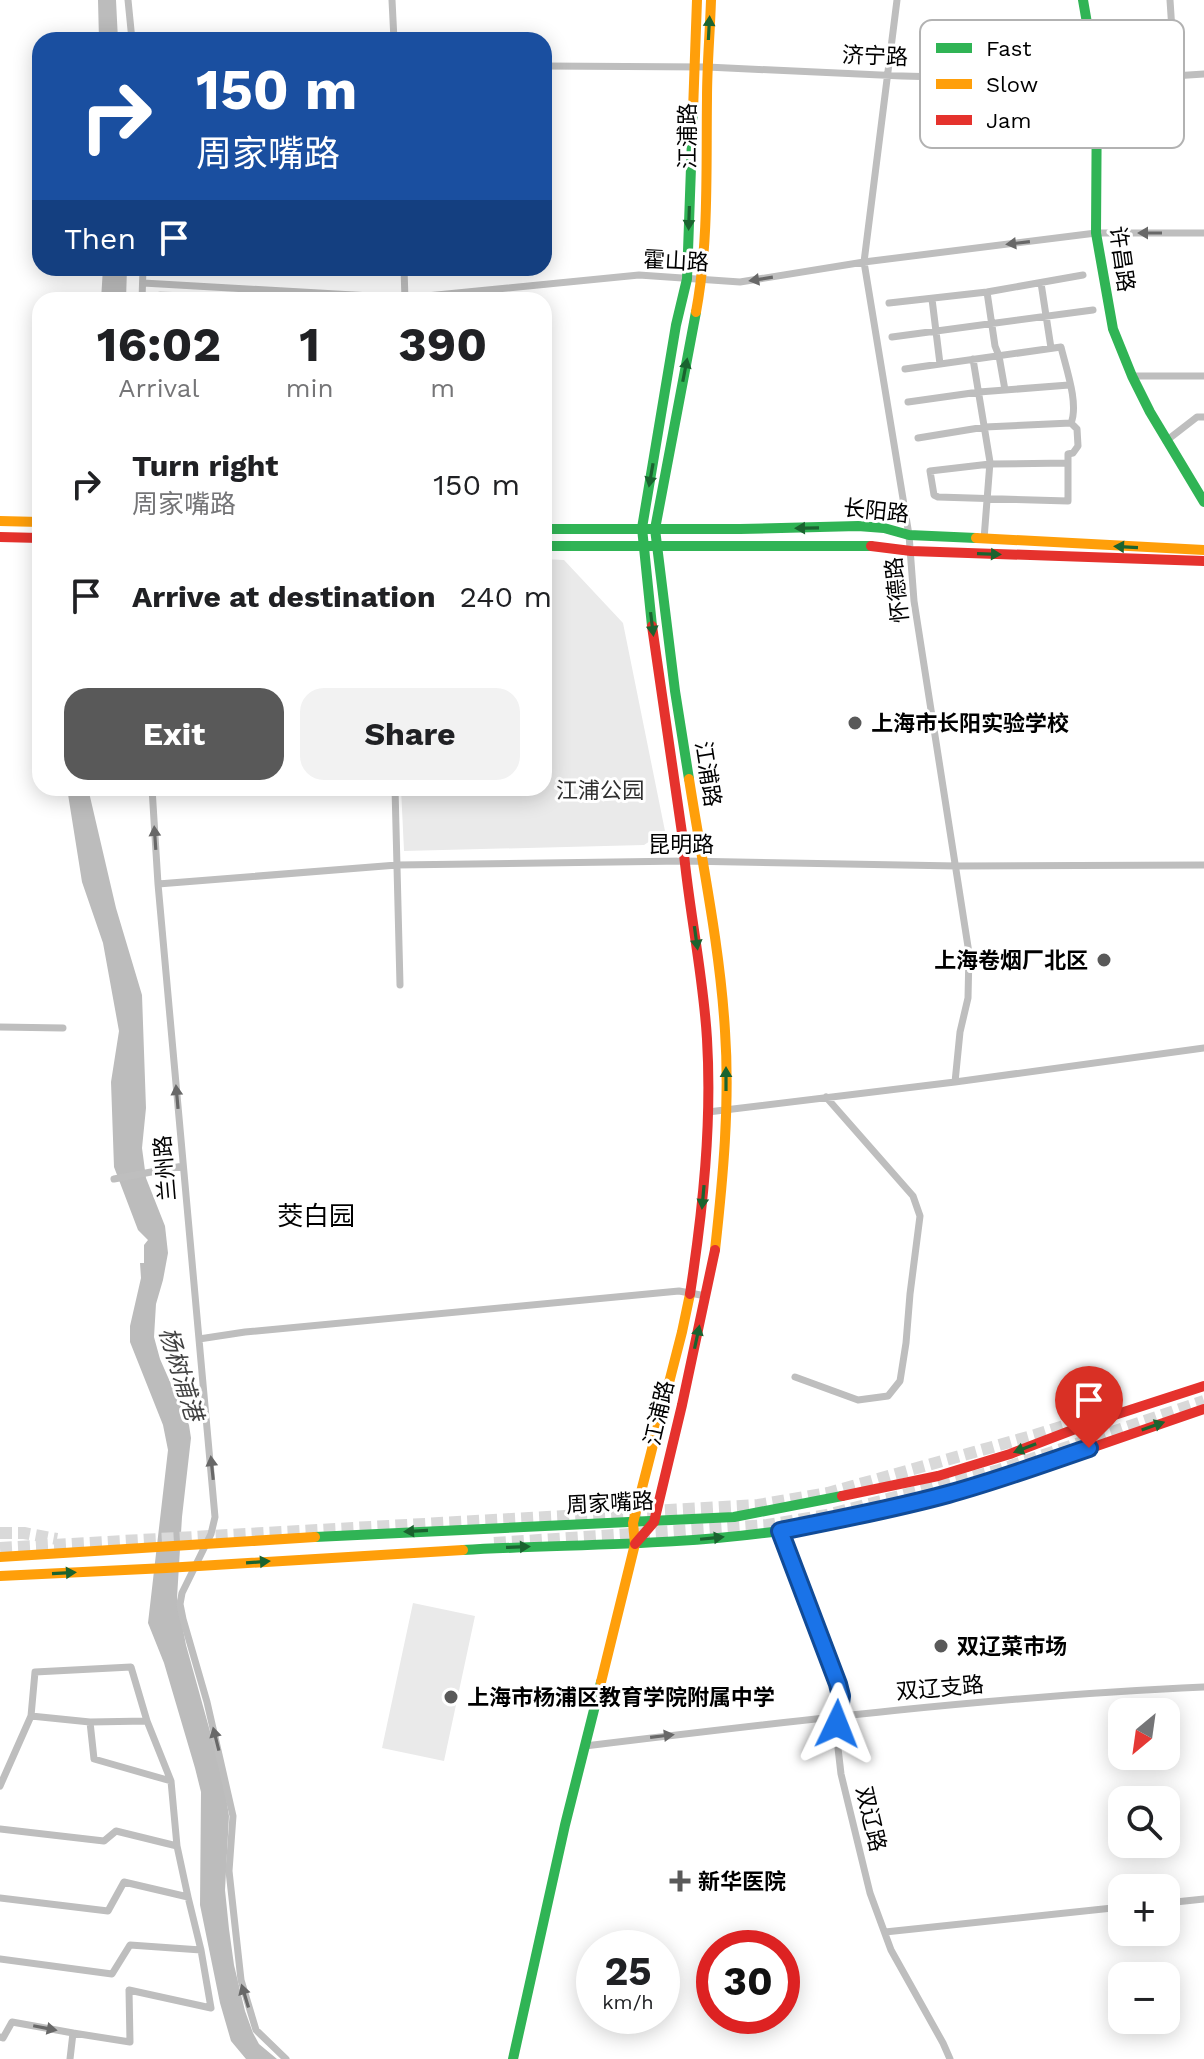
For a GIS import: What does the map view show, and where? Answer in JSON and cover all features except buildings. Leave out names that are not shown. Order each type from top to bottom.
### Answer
[{"type":"main road","name":"江浦路","points":[[513,2059],[565,1825],[635,1544],[633,1523],[682,1332],[703,1202],[708,1112],[704,998],[651,623],[642,528],[676,325],[687,279],[697,0]]},
{"type":"main road","name":"江浦路","points":[[635,1544],[654,1522],[706,1296],[719,1213],[726,1110],[725,1032],[719,974],[675,691],[655,529],[702,280],[711,0]]},
{"type":"main road","name":"许昌路","points":[[1083,0],[1086,20]]},
{"type":"main road","name":"许昌路","points":[[1097,148],[1096,233],[1113,329],[1132,376],[1166,441],[1204,502]]},
{"type":"main road","points":[[0,521],[32,522]]},
{"type":"main road","name":"长阳路","points":[[552,529],[858,526],[884,528],[909,535],[1204,550]]},
{"type":"main road","points":[[0,537],[32,538]]},
{"type":"main road","name":"长阳路","points":[[552,546],[866,545],[911,551],[1204,561]]},
{"type":"main road","name":"周家嘴路","points":[[0,1557],[401,1532],[654,1522],[747,1515],[938,1476],[1204,1386]]},
{"type":"main road","name":"周家嘴路","points":[[0,1576],[468,1549],[635,1544],[780,1531],[948,1494],[1204,1409]]},
{"type":"street","points":[[128,0],[131,32]]},
{"type":"street","points":[[392,0],[394,32]]},
{"type":"street","name":"怀德路","points":[[897,0],[864,262],[909,535],[914,601],[969,953],[968,998],[960,1032],[955,1082]]},
{"type":"street","points":[[1170,0],[1171,20]]},
{"type":"street","name":"济宁路","points":[[552,66],[707,67],[920,76]]},
{"type":"street","name":"济宁路","points":[[1184,75],[1204,74]]},
{"type":"street","name":"霍山路","points":[[474,292],[639,275],[740,282],[864,262],[1096,233],[1204,233]]},
{"type":"street","points":[[889,303],[987,292],[1083,275]]},
{"type":"street","points":[[142,292],[143,276]]},
{"type":"street","name":"霍山路","points":[[143,283],[291,292]]},
{"type":"street","points":[[1041,283],[1051,348]]},
{"type":"street","points":[[987,292],[1005,390]]},
{"type":"street","points":[[932,299],[940,364]]},
{"type":"street","points":[[892,337],[1093,310]]},
{"type":"street","points":[[905,369],[1061,347],[1074,401],[1071,423]]},
{"type":"street","points":[[973,359],[990,464],[984,539]]},
{"type":"street","points":[[1132,376],[1204,376]]},
{"type":"street","points":[[908,402],[979,392],[1069,385]]},
{"type":"street","points":[[1166,441],[1197,417],[1204,417]]},
{"type":"street","points":[[918,438],[985,427],[1071,423],[1077,429],[1078,446],[1068,454],[1068,463],[1068,501],[938,497],[934,495],[930,471],[990,464],[1068,463]]},
{"type":"street","name":"兰州路","points":[[152,796],[215,1517],[180,1604],[207,1702],[233,1816],[229,1871],[241,1980],[256,2030],[286,2059]]},
{"type":"street","points":[[395,796],[400,985]]},
{"type":"street","name":"昆明路","points":[[158,884],[397,865],[702,861],[957,866],[1204,865]]},
{"type":"street","points":[[0,1027],[63,1028]]},
{"type":"street","points":[[708,1112],[1204,1048]]},
{"type":"street","points":[[795,1377],[858,1400],[888,1396],[900,1381],[906,1343],[920,1216],[913,1196],[826,1097]]},
{"type":"street","points":[[114,1179],[183,1166]]},
{"type":"street","points":[[199,1339],[666,1292],[706,1296]]},
{"type":"street","name":"双辽路","points":[[780,1531],[841,1696],[838,1715],[841,1774],[870,1893],[891,1950],[950,2059]]},
{"type":"street","points":[[0,1786],[31,1716],[35,1672],[131,1667],[147,1721],[171,1781],[177,1846],[211,2008],[129,1990],[130,2042],[12,2022],[3,2038],[0,2037]]},
{"type":"street","name":"双辽支路","points":[[585,1746],[838,1715],[1060,1694],[1204,1687]]},
{"type":"street","points":[[31,1716],[90,1722],[147,1721]]},
{"type":"street","points":[[90,1722],[94,1759],[171,1781]]},
{"type":"street","points":[[0,1829],[104,1841],[116,1831],[177,1846]]},
{"type":"street","points":[[0,1898],[108,1911],[124,1882],[188,1897]]},
{"type":"street","points":[[1180,1902],[1204,1899]]},
{"type":"street","points":[[885,1932],[1108,1908]]},
{"type":"street","points":[[0,1959],[112,1974],[130,1945],[201,1950]]},
{"type":"street","points":[[70,2059],[73,2033]]},
{"type":"green space","name":"江浦公园","points":[[552,559],[564,560],[623,623],[665,831],[644,845],[404,851],[401,796],[552,796]]},
{"type":"green space","points":[[413,1603],[475,1616],[444,1761],[382,1748]]},
{"type":"shaded area","points":[[98,0],[116,0],[118,32],[99,32]]},
{"type":"shaded area","points":[[102,276],[127,276],[126,292],[102,292]]},
{"type":"shaded area","name":"杨树浦港","points":[[68,796],[90,796],[116,908],[142,995],[146,1108],[142,1148],[146,1178],[165,1226],[168,1253],[156,1304],[154,1337],[160,1359],[189,1425],[191,1438],[177,1598],[186,1645],[223,1778],[229,1816],[225,1890],[234,1965],[253,2033],[259,2044],[277,2059],[246,2059],[231,2041],[200,1905],[201,1792],[164,1663],[148,1623],[168,1450],[163,1425],[130,1342],[130,1326],[141,1278],[140,1263],[144,1263],[144,1245],[148,1240],[138,1230],[114,1167],[111,1082],[119,1031],[103,943],[82,882]]},
{"type":"tunnel","points":[[494,1543],[767,1525],[827,1515],[999,1470],[1204,1401]]},
{"type":"tunnel","points":[[0,1548],[758,1505],[828,1493],[1102,1414]]},
{"type":"tunnel","points":[[0,1533],[24,1533],[57,1539]]},
{"type":"traffic: fast","points":[[1083,0],[1086,20]]},
{"type":"traffic: fast","points":[[652,626],[642,528],[676,325],[687,279],[693,111]]},
{"type":"traffic: fast","points":[[1097,148],[1096,233],[1113,329],[1150,412],[1204,502]]},
{"type":"traffic: fast","points":[[689,779],[655,529],[696,312]]},
{"type":"traffic: fast","points":[[552,529],[858,526],[884,528],[909,535],[976,538]]},
{"type":"traffic: fast","points":[[552,546],[871,546]]},
{"type":"traffic: fast","points":[[463,1550],[661,1542],[740,1536],[818,1525],[934,1498],[1085,1450]]},
{"type":"traffic: fast","points":[[315,1537],[734,1517],[842,1496]]},
{"type":"traffic: fast","points":[[513,2059],[565,1825],[601,1682]]},
{"type":"traffic: slow","points":[[693,111],[697,0]]},
{"type":"traffic: slow","points":[[696,312],[705,232],[711,0]]},
{"type":"traffic: slow","points":[[0,521],[32,522]]},
{"type":"traffic: slow","points":[[976,538],[1204,550]]},
{"type":"traffic: slow","points":[[689,779],[715,936],[725,1031],[726,1113],[715,1250]]},
{"type":"traffic: slow","points":[[601,1682],[635,1544],[633,1523],[690,1294]]},
{"type":"traffic: slow","points":[[0,1557],[315,1537]]},
{"type":"traffic: slow","points":[[0,1576],[463,1550]]},
{"type":"traffic: jam","points":[[0,537],[32,538]]},
{"type":"traffic: jam","points":[[871,546],[911,551],[1204,561]]},
{"type":"traffic: jam","points":[[652,626],[682,833],[707,1039],[705,1166],[690,1294]]},
{"type":"traffic: jam","points":[[635,1544],[654,1522],[715,1250]]},
{"type":"traffic: jam","points":[[842,1496],[938,1476],[1204,1386]]},
{"type":"traffic: jam","points":[[1085,1450],[1204,1409]]},
{"type":"place","name":"上海市长阳实验学校","points":[[855,723]]},
{"type":"place","name":"上海卷烟厂北区","points":[[1104,960]]},
{"type":"place","name":"双辽菜市场","points":[[941,1646]]},
{"type":"place","name":"上海市杨浦区教育学院附属中学","points":[[451,1697]]},
{"type":"place","name":"新华医院","points":[[680,1881]]},
{"type":"district","name":"茭白园","points":[[316,1216]]},
{"type":"route","points":[[837,1724],[841,1696],[838,1684],[780,1531],[948,1494],[1089,1448]]}]
